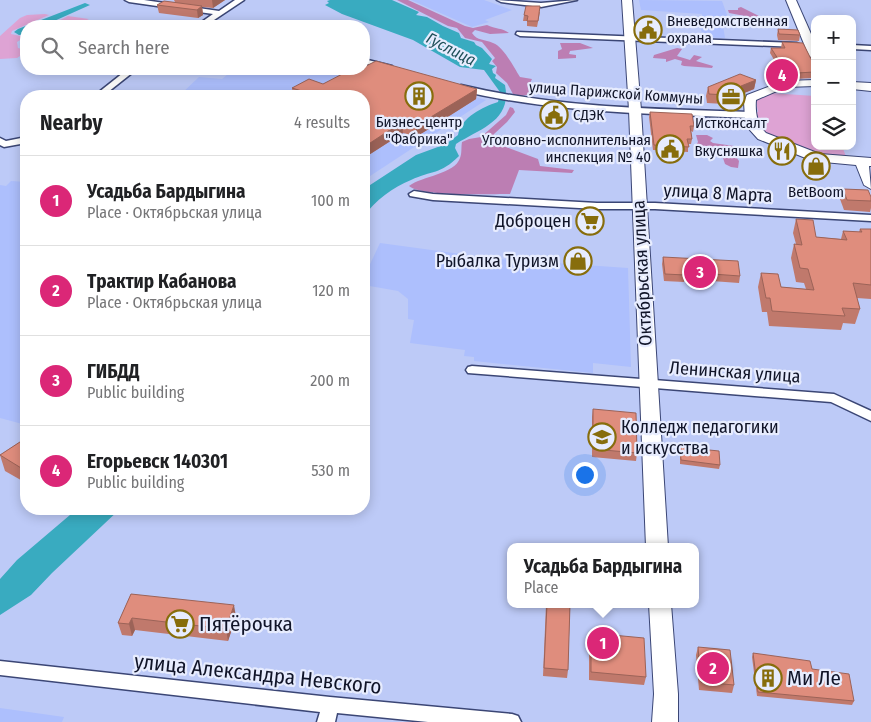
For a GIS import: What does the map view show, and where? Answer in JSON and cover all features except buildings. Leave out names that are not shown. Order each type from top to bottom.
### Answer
[{"type":"street","points":[[129,0],[220,13]]},
{"type":"street","points":[[211,20],[240,0]]},
{"type":"street","points":[[501,0],[541,5],[573,0]]},
{"type":"street","name":"Октябрьская улица","points":[[626,0],[635,110],[657,543]]},
{"type":"street","points":[[791,0],[811,38]]},
{"type":"street","points":[[799,0],[811,36]]},
{"type":"street","points":[[520,34],[811,42]]},
{"type":"street","points":[[856,47],[871,48]]},
{"type":"street","points":[[370,63],[402,71]]},
{"type":"street","points":[[106,90],[125,75]]},
{"type":"street","points":[[811,83],[784,84],[753,96],[749,103],[755,129],[762,136],[818,158],[868,163],[871,185]]},
{"type":"street","name":"улица Парижской Коммуны","points":[[449,85],[488,95],[546,105],[752,115]]},
{"type":"street","points":[[856,85],[871,87]]},
{"type":"street","points":[[2,142],[20,140]]},
{"type":"street","name":"улица 8 Марта","points":[[414,194],[433,197],[597,206],[639,206],[871,218]]},
{"type":"street","name":"Ленинская улица","points":[[472,370],[834,398],[871,417]]},
{"type":"street","points":[[660,608],[666,694],[665,722]]},
{"type":"street","name":"улица Александра Невского","points":[[0,668],[328,713],[512,722]]},
{"type":"shaded area","points":[[397,0],[408,0],[465,26],[473,28],[487,25],[509,33],[490,34],[475,30],[472,33],[479,39],[497,45],[520,77],[532,79],[530,94],[522,96],[513,94],[507,83],[496,73],[497,67],[492,61],[495,58],[482,42],[465,38],[457,28],[448,26]]},
{"type":"shaded area","points":[[411,0],[484,0],[512,10],[485,20],[489,22],[472,27]]},
{"type":"shaded area","points":[[639,0],[722,1],[731,26],[723,26],[725,38],[703,37],[700,26],[702,14],[641,10]]},
{"type":"shaded area","points":[[741,7],[759,16],[758,22],[735,20],[735,18],[745,16],[729,13],[728,10],[738,10]]},
{"type":"shaded area","points":[[27,15],[49,15],[37,20],[20,20],[20,28],[12,31],[11,34],[20,36],[20,40],[17,42],[18,48],[20,48],[20,56],[17,58],[0,59],[0,36],[20,18]]},
{"type":"shaded area","points":[[68,16],[89,19],[87,20],[60,20]]},
{"type":"shaded area","points":[[560,43],[580,43],[593,48],[570,51],[569,54],[576,55],[576,58],[558,59],[558,51],[562,49]]},
{"type":"shaded area","points":[[677,48],[682,49],[677,56],[690,60],[694,55],[702,57],[696,61],[713,66],[712,68],[684,66],[681,65],[682,61],[675,59],[666,62],[666,59],[653,58],[654,55]]},
{"type":"shaded area","points":[[370,68],[486,100],[370,176],[370,90],[185,90],[199,77],[222,79],[227,75],[370,75]]},
{"type":"shaded area","points":[[770,93],[811,96],[811,150],[844,150],[847,159],[822,157],[770,136],[761,129],[756,112],[758,112],[756,101]]},
{"type":"shaded area","points":[[510,107],[515,112],[494,134],[493,142],[538,159],[540,166],[574,170],[572,173],[519,170],[510,194],[427,192],[416,190],[409,186],[452,168],[460,158],[462,142],[481,137],[506,115]]},
{"type":"shaded area","points":[[696,135],[707,135],[713,138],[710,141],[713,143],[741,147],[741,150],[734,154],[739,161],[738,168],[725,164],[723,158],[704,154],[696,145],[698,142]]},
{"type":"shaded area","points":[[11,181],[20,182],[20,423],[0,418],[0,185],[6,186]]},
{"type":"shaded area","points":[[380,243],[498,259],[628,268],[631,367],[593,363],[593,373],[474,361],[474,357],[464,356],[465,350],[410,343],[414,320],[408,319],[408,299],[398,291],[370,286],[370,264]]},
{"type":"shaded area","points":[[0,708],[64,717],[62,722],[0,722]]},
{"type":"water","name":"Гуслица","points":[[392,0],[419,12],[416,15],[427,17],[459,33],[461,38],[474,42],[482,48],[492,59],[489,64],[496,66],[492,69],[496,75],[495,78],[505,85],[506,97],[504,107],[499,115],[493,122],[456,144],[455,148],[459,156],[441,169],[404,183],[385,195],[370,209],[370,185],[416,155],[446,144],[458,135],[463,123],[468,118],[498,102],[500,92],[484,70],[460,67],[413,40],[370,24],[370,20],[358,20],[342,14],[325,5],[329,3],[327,1]]},
{"type":"water","points":[[85,3],[90,5],[56,20],[41,20]]},
{"type":"water","points":[[20,28],[20,35],[14,32]]},
{"type":"water","points":[[70,515],[114,515],[31,595],[0,615],[0,579],[17,560]]},
{"type":"place","name":"Вневедомственная охрана","points":[[648,30]]},
{"type":"place","name":"Егорьевск 140301","points":[[782,75]]},
{"type":"place","name":"Бизнес-центр \"Фабрика\"","points":[[419,96]]},
{"type":"place","name":"Истконсалт","points":[[731,97]]},
{"type":"place","name":"СДЭК","points":[[554,115]]},
{"type":"place","name":"Уголовно-исполнительная инспекция № 40","points":[[670,149]]},
{"type":"place","name":"Вкусняшка","points":[[782,151]]},
{"type":"place","name":"BetBoom","points":[[816,166]]},
{"type":"place","name":"Доброцен","points":[[590,221]]},
{"type":"place","name":"Рыбалка Туризм","points":[[578,261]]},
{"type":"place","name":"ГИБДД","points":[[700,272]]},
{"type":"place","name":"Колледж педагогики и искусства","points":[[602,437]]},
{"type":"place","name":"Пятёрочка","points":[[180,624]]},
{"type":"place","name":"Усадьба Бардыгина","points":[[603,643]]},
{"type":"place","name":"Трактир Кабанова","points":[[713,668]]},
{"type":"place","name":"Ми Ле","points":[[768,678]]}]
